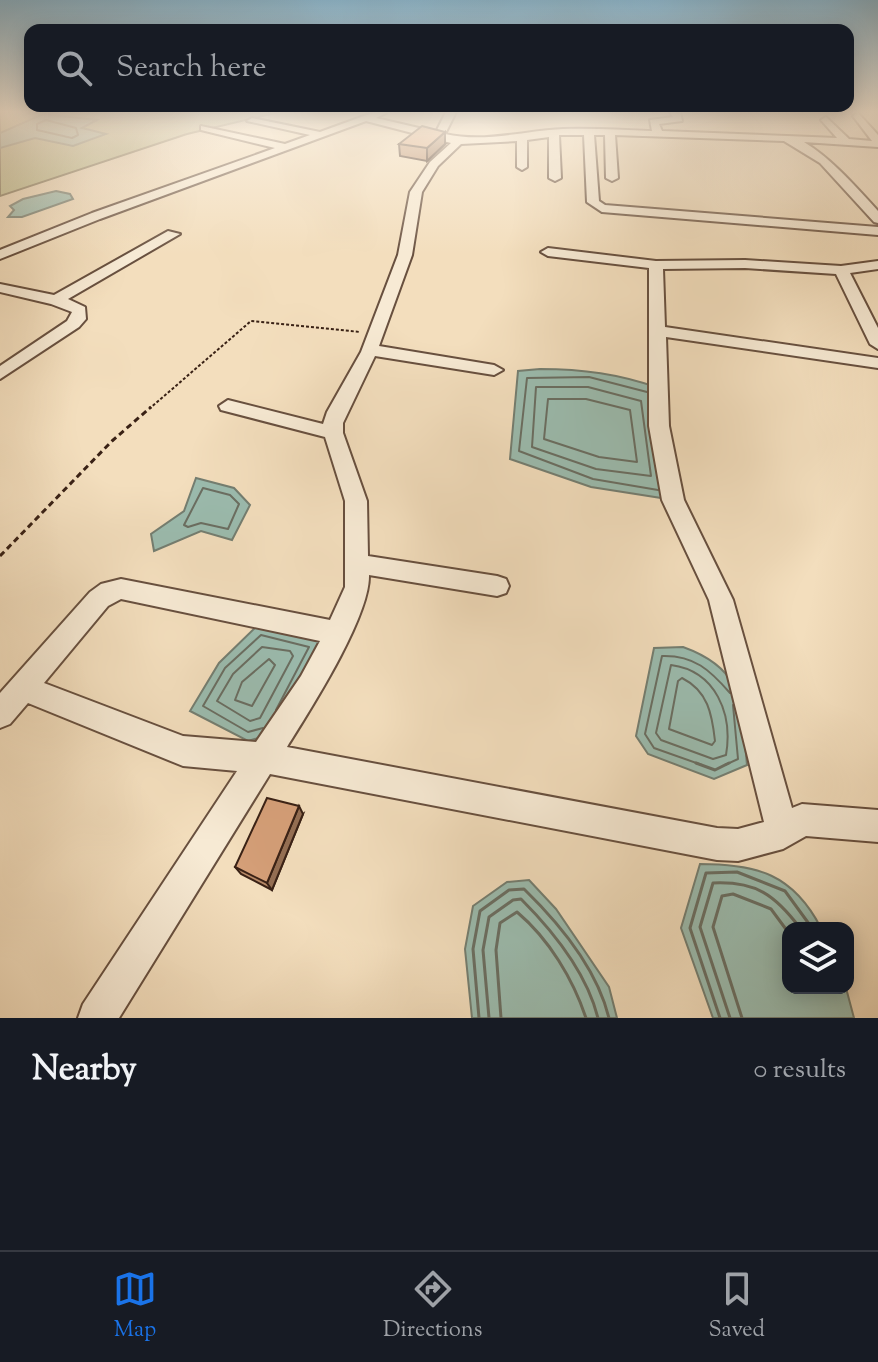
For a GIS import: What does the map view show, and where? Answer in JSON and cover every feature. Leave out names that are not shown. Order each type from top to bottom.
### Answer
[{"type":"street","points":[[0,255],[96,216],[256,160]]},
{"type":"street","points":[[97,1018],[311,685],[357,587],[356,501],[333,433],[336,412],[373,342],[405,255],[416,192],[439,160]]},
{"type":"street","points":[[522,160],[522,167]]},
{"type":"street","points":[[555,160],[555,178]]},
{"type":"street","points":[[591,160],[593,202],[602,208],[878,231]]},
{"type":"street","points":[[611,160],[612,178]]},
{"type":"street","points":[[820,160],[878,219]]},
{"type":"street","points":[[56,300],[173,234]]},
{"type":"street","points":[[548,252],[656,265],[761,264],[841,270],[878,265]]},
{"type":"street","points":[[656,265],[659,426],[673,500],[721,600],[783,833]]},
{"type":"street","points":[[841,270],[878,344]]},
{"type":"street","points":[[0,288],[56,300],[80,310],[80,316],[0,374]]},
{"type":"street","points":[[659,331],[878,363]]},
{"type":"street","points":[[373,342],[494,370]]},
{"type":"street","points":[[228,406],[333,433]]},
{"type":"street","points":[[356,564],[497,586]]},
{"type":"street","points":[[0,714],[99,599],[110,591],[121,589],[338,633]]},
{"type":"street","points":[[23,688],[183,751],[263,758],[717,844],[738,845],[783,833],[802,820],[878,826]]},
{"type":"path","points":[[0,556],[112,441],[251,321],[373,342]]},
{"type":"green space","points":[[0,160],[110,160],[0,196]]},
{"type":"water","points":[[56,191],[70,194],[73,199],[22,217],[8,217],[14,210],[10,206],[23,199]]},
{"type":"water","points":[[540,369],[601,373],[659,388],[674,500],[591,487],[510,459],[518,371]]},
{"type":"water","points":[[196,478],[234,488],[250,505],[232,540],[201,531],[154,551],[151,534],[184,511]]},
{"type":"water","points":[[257,626],[323,639],[272,734],[248,741],[190,711],[219,663]]},
{"type":"water","points":[[683,647],[719,667],[737,692],[741,708],[747,765],[714,779],[648,754],[636,736],[654,648]]},
{"type":"water","points":[[700,864],[739,866],[771,876],[798,895],[817,922],[782,922],[782,994],[848,994],[854,1018],[713,1018],[681,928]]},
{"type":"water","points":[[529,880],[556,909],[609,987],[617,1018],[472,1018],[465,949],[473,906],[507,882]]},
{"type":"building","points":[[267,798],[299,806],[267,883],[235,867]]}]
